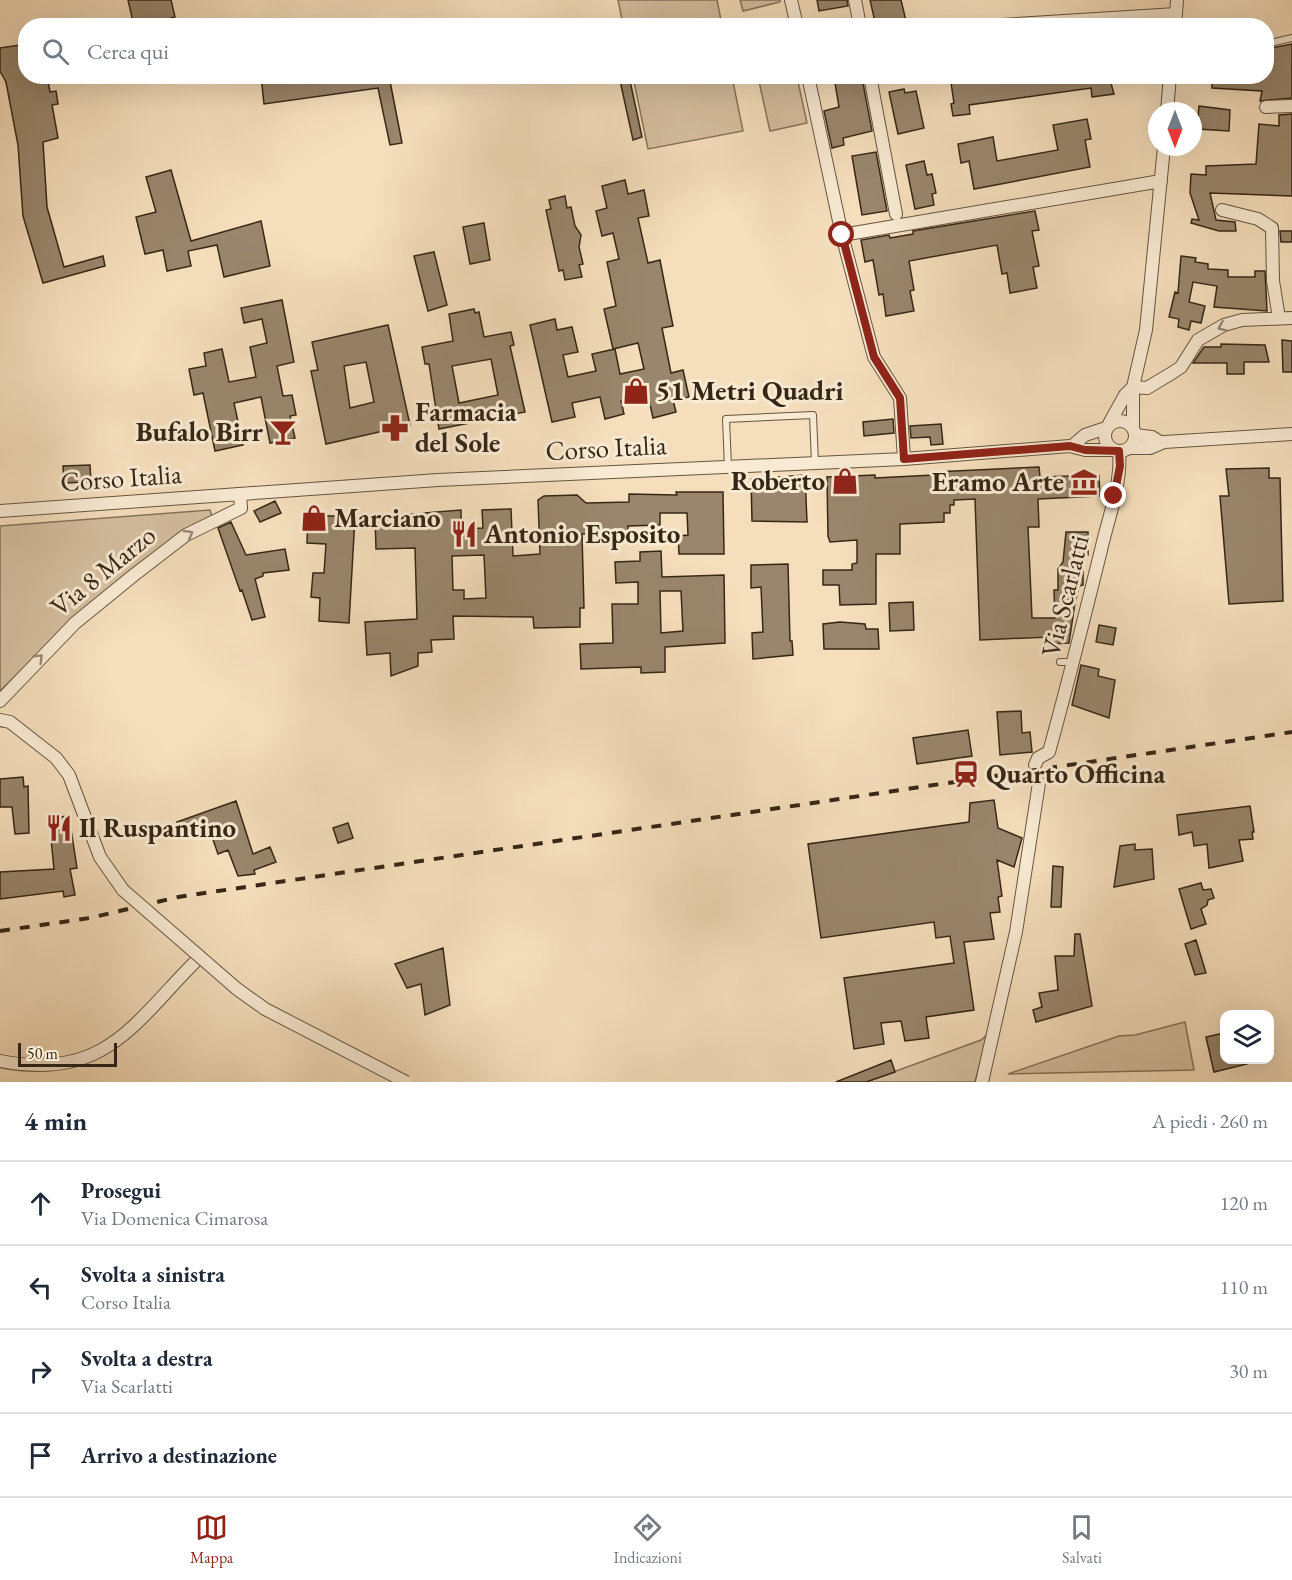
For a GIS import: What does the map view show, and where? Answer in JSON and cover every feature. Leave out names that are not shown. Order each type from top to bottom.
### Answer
[{"type":"street","points":[[791,0],[795,18]]},
{"type":"street","points":[[855,0],[858,18]]},
{"type":"street","points":[[1175,18],[1177,0]]},
{"type":"street","points":[[810,84],[842,235],[874,357],[900,398],[904,459]]},
{"type":"street","points":[[872,84],[896,214]]},
{"type":"street","points":[[1168,102],[1169,84]]},
{"type":"street","points":[[1266,107],[1292,106]]},
{"type":"street","points":[[1163,156],[1145,338],[1133,387],[1134,432],[1120,450],[1106,443],[1108,426],[1125,394],[1133,387],[1147,388],[1181,367],[1198,340],[1224,325],[1242,320],[1286,318],[1274,280],[1272,228],[1258,219],[1222,210]]},
{"type":"street","points":[[842,235],[1161,181]]},
{"type":"street","name":"Corso Italia","points":[[1072,446],[1085,435],[1123,421],[1134,432],[1160,442]]},
{"type":"street","name":"Corso Italia","points":[[0,511],[438,480],[904,459],[1072,446],[1085,450],[1120,450],[1150,448],[1160,442],[1292,434]]},
{"type":"street","name":"Via Scarlatti","points":[[1035,765],[1038,758],[1049,752],[1074,662],[1114,496],[1120,466],[1120,450]]},
{"type":"street","name":"Via 8 Marzo","points":[[0,701],[75,623],[134,575],[186,535],[241,508],[240,494]]},
{"type":"street","points":[[0,720],[10,722],[56,758],[69,775],[100,857],[123,890],[200,957],[265,1009],[406,1082]]},
{"type":"street","points":[[982,1082],[1016,932],[1039,783]]},
{"type":"street","points":[[0,1061],[19,1067],[53,1068],[101,1055],[147,1017],[200,957]]},
{"type":"lane","points":[[1274,42],[1292,38]]},
{"type":"lane","points":[[728,466],[726,419],[813,415],[815,463]]},
{"type":"lane","points":[[1060,662],[1074,662]]},
{"type":"shaded area","points":[[618,0],[717,0],[721,18],[622,18]]},
{"type":"shaded area","points":[[740,0],[780,0],[780,2],[743,11]]},
{"type":"shaded area","points":[[634,84],[733,84],[743,131],[648,149]]},
{"type":"shaded area","points":[[760,84],[799,84],[807,123],[770,131]]},
{"type":"shaded area","points":[[210,510],[212,516],[69,623],[0,691],[0,526]]},
{"type":"shaded area","points":[[1185,1022],[1194,1070],[1008,1074],[1119,1036],[1135,1035]]},
{"type":"shaded area","points":[[988,1034],[975,1082],[866,1082],[981,1040]]},
{"type":"building","points":[[128,0],[171,0],[175,17],[171,18],[132,18]]},
{"type":"building","points":[[817,0],[847,0],[848,6],[819,11]]},
{"type":"building","points":[[870,0],[901,0],[905,18],[874,18]]},
{"type":"building","points":[[1292,44],[1292,98],[1260,101],[1262,91],[1212,88],[1212,84],[1274,84],[1274,47]]},
{"type":"building","points":[[18,45],[18,84],[48,84],[50,92],[56,91],[58,104],[52,105],[58,138],[43,142],[47,207],[64,267],[103,256],[105,266],[43,283],[23,216],[18,145],[6,82],[0,71],[0,48]]},
{"type":"building","points":[[262,84],[391,84],[402,143],[390,145],[378,88],[264,104]]},
{"type":"building","points":[[621,84],[631,84],[642,137],[633,140]]},
{"type":"building","points":[[835,84],[863,84],[872,131],[843,138],[844,145],[832,148],[824,111],[839,107]]},
{"type":"building","points":[[951,84],[1111,84],[1114,94],[1092,97],[1091,88],[969,105],[970,114],[953,116],[951,104],[954,103]]},
{"type":"building","points":[[904,89],[905,93],[916,91],[924,128],[898,134],[889,92]]},
{"type":"building","points":[[1202,106],[1230,110],[1229,131],[1202,129]]},
{"type":"building","points":[[1292,114],[1292,196],[1210,193],[1216,220],[1235,222],[1236,231],[1219,231],[1191,223],[1192,219],[1199,220],[1190,193],[1191,174],[1206,175],[1206,166],[1256,164],[1259,124],[1279,126],[1279,115]]},
{"type":"building","points":[[1087,119],[1091,139],[1085,140],[1090,167],[974,189],[969,161],[961,163],[958,144],[993,137],[997,161],[1058,150],[1053,125]]},
{"type":"building","points":[[876,152],[887,211],[862,215],[852,156]]},
{"type":"building","points":[[924,161],[927,175],[932,174],[936,193],[932,194],[934,205],[915,209],[906,165]]},
{"type":"building","points":[[171,170],[191,241],[261,221],[270,266],[224,277],[217,245],[188,251],[191,266],[167,271],[163,250],[145,254],[136,217],[156,212],[146,177]]},
{"type":"building","points":[[625,180],[628,194],[644,190],[649,216],[638,218],[648,263],[660,260],[673,326],[662,328],[671,373],[683,370],[689,397],[673,400],[676,412],[653,418],[648,395],[621,401],[624,414],[605,419],[600,397],[572,403],[575,417],[552,422],[530,325],[555,319],[557,330],[572,327],[578,352],[563,355],[568,377],[596,371],[592,354],[615,349],[620,374],[644,369],[638,343],[613,349],[604,309],[616,306],[607,262],[619,259],[613,233],[602,236],[596,211],[607,208],[602,186]]},
{"type":"building","points":[[565,196],[567,208],[571,207],[575,226],[581,235],[579,247],[583,264],[579,265],[582,277],[565,280],[563,270],[559,271],[546,210],[551,209],[549,200]]},
{"type":"building","points":[[1035,211],[1039,230],[1032,231],[1039,266],[1033,267],[1037,288],[1010,293],[1007,273],[1002,274],[997,245],[909,261],[914,290],[910,291],[914,311],[886,316],[883,294],[879,295],[873,260],[865,262],[861,240],[889,235],[890,238],[913,234],[913,231]]},
{"type":"building","points":[[484,223],[490,260],[470,264],[463,227]]},
{"type":"building","points":[[1280,231],[1292,231],[1292,242],[1281,242]]},
{"type":"building","points":[[434,252],[447,305],[428,311],[414,256]]},
{"type":"building","points":[[1181,256],[1196,258],[1195,262],[1208,264],[1208,269],[1228,270],[1228,277],[1255,277],[1255,271],[1265,271],[1267,311],[1214,307],[1217,286],[1193,282],[1189,302],[1205,306],[1201,323],[1191,321],[1189,330],[1178,327],[1179,319],[1169,317],[1175,292],[1178,293]]},
{"type":"building","points":[[282,300],[294,362],[277,366],[283,396],[292,395],[296,415],[290,416],[295,438],[270,443],[261,397],[234,403],[243,445],[215,451],[203,393],[194,395],[189,369],[206,366],[204,353],[222,349],[229,382],[256,377],[250,347],[267,343],[262,319],[244,323],[241,308]]},
{"type":"building","points":[[474,309],[475,313],[479,312],[484,337],[511,332],[514,345],[510,346],[525,412],[439,429],[429,364],[425,364],[422,347],[453,341],[449,314]],"holes":[[[491,359],[498,395],[459,403],[452,366]]]},
{"type":"building","points":[[388,325],[410,425],[326,444],[311,371],[318,370],[312,342]],"holes":[[[366,362],[374,402],[350,408],[344,366]]]},
{"type":"building","points":[[1282,340],[1292,341],[1292,372],[1283,372]]},
{"type":"building","points":[[1221,344],[1265,345],[1269,362],[1244,362],[1244,374],[1227,374],[1227,363],[1193,363],[1204,347],[1221,347]]},
{"type":"building","points":[[893,419],[894,433],[864,436],[863,422]]},
{"type":"building","points":[[941,424],[943,444],[931,445],[930,437],[911,438],[910,426]]},
{"type":"building","points":[[90,465],[91,482],[64,483],[63,466]]},
{"type":"building","points":[[1039,467],[1040,477],[1099,475],[1100,496],[1038,499],[1039,527],[1028,527],[1032,618],[1055,618],[1054,590],[1058,590],[1058,569],[1063,562],[1066,532],[1088,532],[1088,555],[1083,555],[1083,585],[1079,586],[1069,643],[1050,644],[1050,637],[980,640],[975,499],[954,500],[954,505],[950,505],[950,513],[944,513],[944,522],[900,524],[900,554],[876,554],[876,604],[840,605],[839,585],[823,585],[823,570],[852,570],[852,564],[857,563],[857,540],[830,542],[827,477],[875,475],[875,478],[934,475],[934,472]]},
{"type":"building","points":[[1269,468],[1269,478],[1280,478],[1283,601],[1229,604],[1220,496],[1229,496],[1226,469]]},
{"type":"building","points":[[805,475],[807,522],[752,521],[751,479]]},
{"type":"building","points":[[676,492],[723,492],[724,554],[679,554],[678,536],[688,535],[687,513],[660,513],[660,525],[628,526],[628,533],[582,534],[584,608],[580,608],[580,627],[534,628],[533,617],[453,616],[454,639],[431,640],[432,652],[418,653],[418,666],[391,676],[390,653],[367,655],[365,622],[417,619],[415,548],[376,549],[375,517],[461,510],[461,529],[483,528],[482,510],[511,509],[513,556],[540,554],[538,500],[544,496],[577,495],[586,503],[629,502],[629,494],[677,495]],"holes":[[[484,555],[486,598],[464,599],[464,590],[453,590],[452,556]]]},
{"type":"building","points":[[275,501],[281,513],[260,522],[254,511]]},
{"type":"building","points":[[308,515],[355,517],[349,623],[319,621],[320,598],[311,597],[313,573],[324,573],[326,544],[307,543]]},
{"type":"building","points":[[231,522],[246,555],[285,549],[289,570],[263,573],[263,576],[255,579],[265,617],[252,620],[242,590],[240,591],[218,528]]},
{"type":"building","points":[[661,551],[662,577],[724,575],[725,643],[665,647],[665,672],[641,673],[641,667],[581,669],[580,644],[613,643],[612,604],[638,604],[638,582],[616,583],[615,562],[640,561],[640,552]],"holes":[[[660,591],[681,591],[683,631],[661,633]]]},
{"type":"building","points":[[788,564],[790,641],[792,641],[793,655],[753,659],[752,633],[763,632],[761,587],[751,588],[751,565]]},
{"type":"building","points":[[913,602],[914,630],[890,631],[889,603]]},
{"type":"building","points":[[840,622],[865,624],[866,629],[878,629],[879,649],[824,649],[823,624]]},
{"type":"building","points":[[1099,625],[1116,628],[1113,645],[1096,642]]},
{"type":"building","points":[[1081,665],[1099,669],[1098,676],[1115,680],[1109,718],[1072,705]]},
{"type":"building","points":[[1021,711],[1022,733],[1030,732],[1032,752],[1000,755],[997,712]]},
{"type":"building","points":[[968,730],[972,756],[917,764],[913,738]]},
{"type":"building","points":[[23,777],[24,787],[28,786],[29,833],[15,834],[12,807],[0,807],[0,779]]},
{"type":"building","points":[[994,800],[998,828],[1022,838],[1014,867],[997,860],[1002,896],[998,897],[1000,912],[990,913],[994,939],[964,942],[974,1010],[926,1017],[929,1038],[905,1041],[901,1021],[881,1023],[884,1044],[854,1049],[844,978],[954,963],[950,936],[936,938],[934,922],[821,938],[808,844],[969,822],[970,803]]},
{"type":"building","points":[[236,801],[253,854],[270,847],[276,862],[254,870],[255,874],[238,876],[228,850],[218,854],[207,822],[181,832],[177,822]]},
{"type":"building","points":[[1250,806],[1254,832],[1252,832],[1253,839],[1239,840],[1243,861],[1209,868],[1207,844],[1194,846],[1192,832],[1179,835],[1177,815]]},
{"type":"building","points":[[69,816],[77,868],[70,869],[75,895],[64,897],[63,891],[0,899],[0,872],[54,869],[49,818]]},
{"type":"building","points":[[348,823],[353,838],[338,843],[333,828]]},
{"type":"building","points":[[1135,844],[1135,850],[1152,849],[1154,879],[1114,887],[1120,846]]},
{"type":"building","points":[[1053,866],[1063,867],[1061,907],[1051,907]]},
{"type":"building","points":[[1201,883],[1203,890],[1211,889],[1214,898],[1208,900],[1207,905],[1201,909],[1206,924],[1191,929],[1179,889]]},
{"type":"building","points":[[1075,934],[1080,934],[1092,1006],[1036,1022],[1033,1010],[1042,1007],[1039,993],[1058,990],[1055,956],[1074,956]]},
{"type":"building","points":[[1196,940],[1206,973],[1195,975],[1185,944]]},
{"type":"building","points":[[443,948],[450,1005],[425,1015],[421,984],[407,988],[395,964]]},
{"type":"building","points":[[1220,1034],[1220,1064],[1247,1064],[1214,1072],[1206,1037]]},
{"type":"building","points":[[891,1060],[895,1072],[866,1082],[836,1082]]},
{"type":"tunnel","points":[[1035,765],[1039,783]]},
{"type":"railway","points":[[0,931],[90,918],[178,897],[1292,732]]},
{"type":"place","name":"51 Metri Quadri","points":[[636,391]]},
{"type":"place","name":"Farmacia del Sole","points":[[395,428]]},
{"type":"place","name":"Bufalo Birr","points":[[283,432]]},
{"type":"place","name":"Roberto","points":[[845,481]]},
{"type":"place","name":"Eramo Arte","points":[[1084,482]]},
{"type":"place","name":"Marciano","points":[[314,518]]},
{"type":"place","name":"Antonio Esposito","points":[[464,534]]},
{"type":"place","name":"Quarto Officina","points":[[966,774]]},
{"type":"place","name":"Il Ruspantino","points":[[59,828]]},
{"type":"route","points":[[842,235],[874,357],[900,398],[904,459],[1070,446],[1085,450],[1114,450],[1119,451],[1120,466],[1114,496]]}]
